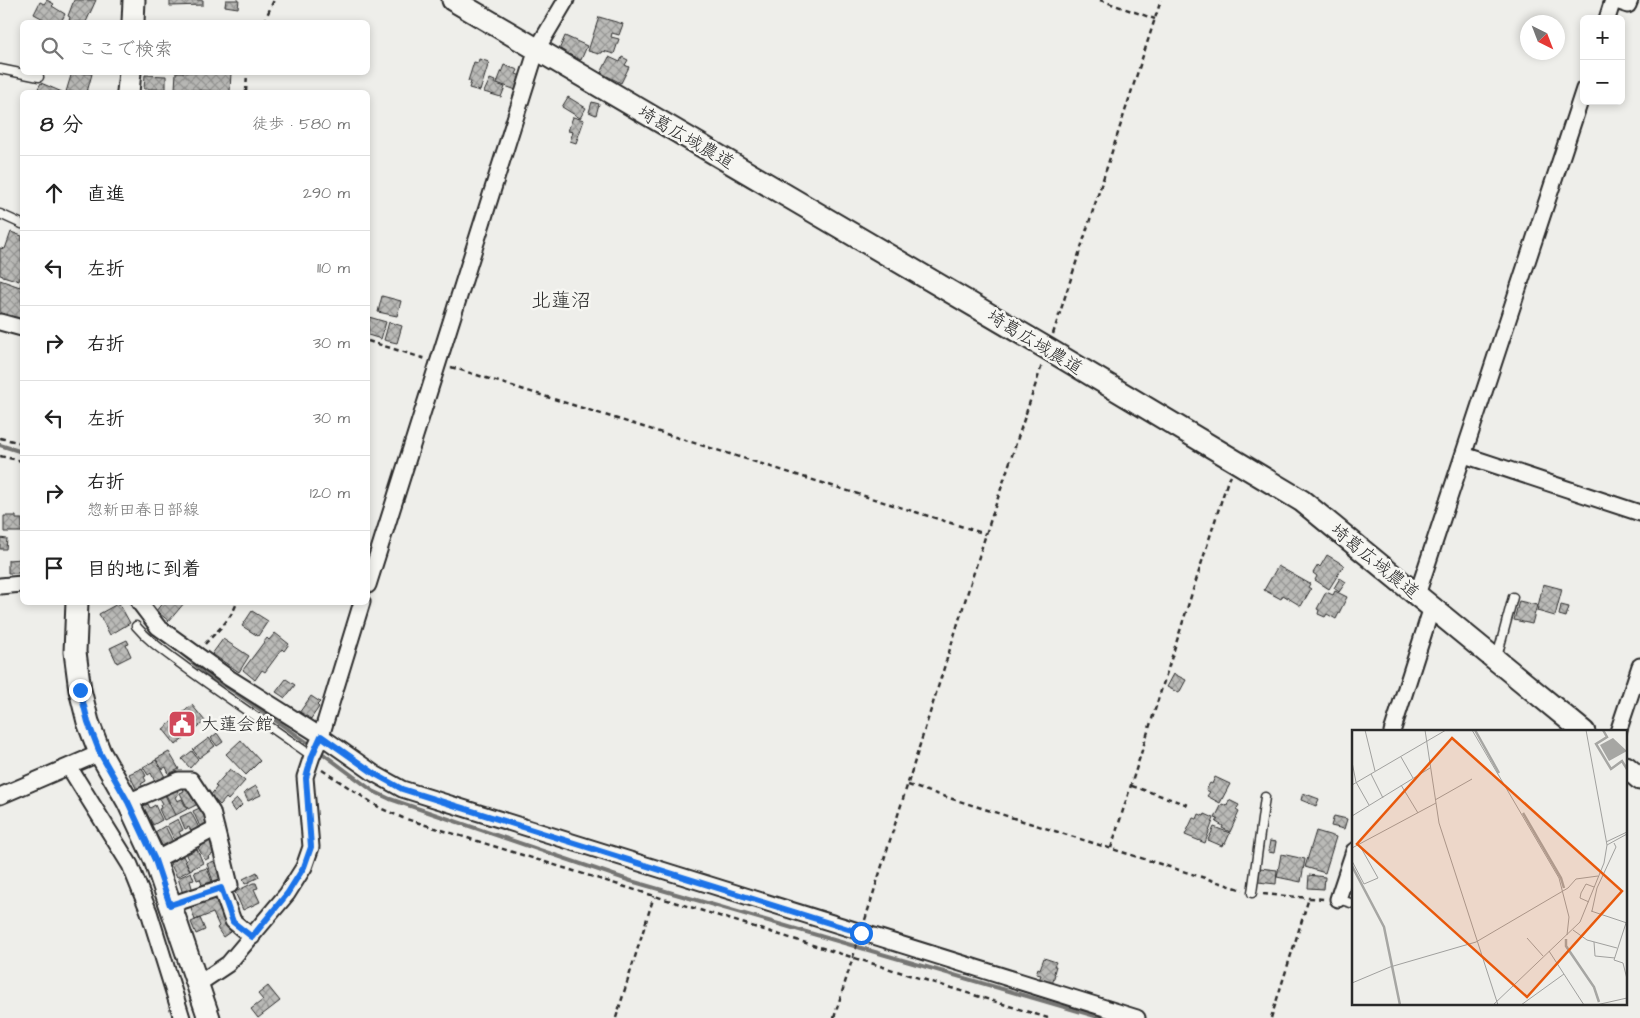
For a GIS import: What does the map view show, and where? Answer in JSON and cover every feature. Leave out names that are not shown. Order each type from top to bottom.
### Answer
[{"type":"street","points":[[133,20],[134,0]]},
{"type":"street","name":"埼葛広域農道","points":[[453,0],[1048,349],[1302,501],[1582,730]]},
{"type":"street","points":[[370,579],[536,49],[566,0]]},
{"type":"street","points":[[1608,15],[1612,0],[1633,4]]},
{"type":"street","points":[[128,90],[130,75]]},
{"type":"street","points":[[1392,730],[1424,601],[1464,455],[1580,101]]},
{"type":"street","points":[[0,322],[20,327]]},
{"type":"street","points":[[1464,455],[1640,513]]},
{"type":"street","points":[[0,586],[20,584]]},
{"type":"street","points":[[77,605],[75,652],[80,690],[88,722],[100,753],[128,802],[155,860],[209,1018]]},
{"type":"street","points":[[141,605],[158,627],[228,678],[321,736],[375,774],[402,789],[1137,1018]]},
{"type":"street","points":[[198,984],[228,964],[287,894],[304,867],[311,847],[306,778],[311,759],[321,736],[361,605]]},
{"type":"street","points":[[1619,730],[1640,666]]},
{"type":"street","points":[[0,796],[100,753]]},
{"type":"street","points":[[68,767],[130,865],[149,912],[182,1018]]},
{"type":"street","points":[[1628,769],[1640,779]]},
{"type":"street","points":[[128,802],[179,780],[191,780],[212,812],[230,885],[170,905]]},
{"type":"street","points":[[155,860],[216,828]]},
{"type":"street","points":[[1338,899],[1352,857]]},
{"type":"street","points":[[221,888],[233,922],[252,937]]},
{"type":"lane","points":[[0,69],[20,73]]},
{"type":"lane","points":[[29,75],[39,77]]},
{"type":"lane","points":[[0,214],[20,223]]},
{"type":"lane","points":[[1496,659],[1513,596]]},
{"type":"lane","points":[[136,626],[151,642],[216,690],[262,720],[311,759]]},
{"type":"lane","points":[[1252,893],[1265,796]]},
{"type":"lane","points":[[1338,899],[1352,903]]},
{"type":"path","points":[[265,20],[274,0]]},
{"type":"path","points":[[1100,0],[1155,19]]},
{"type":"path","points":[[861,933],[986,534],[1161,0]]},
{"type":"path","points":[[246,90],[247,75]]},
{"type":"path","points":[[370,342],[986,534]]},
{"type":"path","points":[[0,438],[20,443]]},
{"type":"path","points":[[0,456],[20,461]]},
{"type":"path","points":[[1111,848],[1227,483],[1239,463]]},
{"type":"path","points":[[195,654],[228,619],[236,605]]},
{"type":"path","points":[[311,759],[380,808],[403,818],[854,956],[1048,1018]]},
{"type":"path","points":[[908,784],[1252,893],[1338,899]]},
{"type":"path","points":[[1132,786],[1188,805]]},
{"type":"path","points":[[616,1018],[654,896]]},
{"type":"path","points":[[1270,1018],[1309,898]]},
{"type":"path","points":[[834,1018],[854,956]]},
{"type":"building","points":[[47,0],[54,4],[52,6],[65,14],[62,20],[45,20],[34,14],[40,2],[44,4]]},
{"type":"building","points":[[74,0],[96,0],[87,20],[69,20],[70,17],[68,16]]},
{"type":"building","points":[[170,0],[203,0],[203,5],[170,6]]},
{"type":"building","points":[[226,0],[239,0],[238,8],[225,6]]},
{"type":"building","points":[[599,17],[623,24],[619,35],[612,33],[611,37],[619,39],[614,54],[603,51],[599,54],[588,51]]},
{"type":"building","points":[[565,36],[587,46],[581,60],[559,50]]},
{"type":"building","points":[[609,57],[620,62],[622,57],[628,60],[625,65],[629,67],[621,83],[601,73]]},
{"type":"building","points":[[479,59],[489,62],[480,91],[469,88],[471,82],[468,81],[474,62],[478,63]]},
{"type":"building","points":[[504,65],[518,70],[516,74],[521,76],[516,90],[497,83]]},
{"type":"building","points":[[71,75],[92,75],[88,90],[67,90]]},
{"type":"building","points":[[145,75],[166,76],[166,89],[144,89]]},
{"type":"building","points":[[176,75],[231,75],[230,90],[175,89]]},
{"type":"building","points":[[490,79],[495,81],[494,83],[505,87],[501,97],[484,92]]},
{"type":"building","points":[[41,83],[57,90],[37,90]]},
{"type":"building","points":[[568,97],[586,108],[580,118],[562,107]]},
{"type":"building","points":[[592,102],[599,104],[596,115],[589,112]]},
{"type":"building","points":[[573,117],[584,120],[576,143],[570,141],[573,132],[568,131]]},
{"type":"building","points":[[11,232],[20,235],[19,281],[0,275],[0,248],[5,249]]},
{"type":"building","points":[[0,280],[20,287],[20,321],[0,315]]},
{"type":"building","points":[[382,296],[401,301],[397,316],[378,312]]},
{"type":"building","points":[[370,317],[386,322],[381,339],[370,336]]},
{"type":"building","points":[[389,322],[402,326],[397,343],[384,340]]},
{"type":"building","points":[[4,516],[16,516],[16,519],[20,519],[20,532],[4,532]]},
{"type":"building","points":[[0,538],[7,539],[6,549],[0,549]]},
{"type":"building","points":[[1327,555],[1344,565],[1329,589],[1315,580],[1317,576],[1313,573],[1318,565],[1320,567]]},
{"type":"building","points":[[20,559],[20,573],[8,573],[8,560]]},
{"type":"building","points":[[1278,566],[1310,584],[1308,587],[1311,589],[1301,606],[1283,595],[1281,599],[1264,590]]},
{"type":"building","points":[[1340,578],[1346,582],[1339,592],[1334,588]]},
{"type":"building","points":[[1543,584],[1562,589],[1555,616],[1537,611]]},
{"type":"building","points":[[1335,591],[1347,597],[1336,619],[1327,614],[1325,617],[1318,614],[1319,610],[1317,609],[1326,592],[1333,595]]},
{"type":"building","points":[[1519,601],[1537,605],[1532,624],[1514,620]]},
{"type":"building","points":[[115,605],[120,605],[130,623],[110,635],[99,614]]},
{"type":"building","points":[[161,605],[182,605],[169,621],[156,611]]},
{"type":"building","points":[[1561,605],[1569,607],[1566,617],[1559,615]]},
{"type":"building","points":[[252,611],[268,621],[258,636],[242,626]]},
{"type":"building","points":[[275,633],[289,644],[284,651],[282,649],[265,672],[262,670],[255,680],[243,670],[267,638],[269,640]]},
{"type":"building","points":[[223,639],[249,656],[239,672],[212,654]]},
{"type":"building","points":[[127,640],[129,644],[126,645],[131,656],[117,663],[110,648]]},
{"type":"building","points":[[1174,674],[1186,680],[1179,693],[1167,687]]},
{"type":"building","points":[[286,679],[295,685],[285,698],[276,692]]},
{"type":"building","points":[[311,696],[320,702],[317,705],[319,707],[310,720],[299,713]]},
{"type":"building","points":[[192,705],[205,721],[176,745],[163,729]]},
{"type":"building","points":[[217,733],[223,742],[217,746],[211,738]]},
{"type":"building","points":[[209,738],[215,746],[199,758],[193,750]]},
{"type":"building","points":[[241,740],[260,761],[246,775],[226,754]]},
{"type":"building","points":[[192,751],[198,759],[190,768],[182,759]]},
{"type":"building","points":[[169,752],[179,769],[169,774],[166,767],[162,769],[156,759]]},
{"type":"building","points":[[156,760],[165,777],[155,782],[151,773],[148,775],[143,767]]},
{"type":"building","points":[[142,768],[146,781],[141,784],[143,787],[137,790],[129,774]]},
{"type":"building","points":[[230,769],[245,781],[228,800],[226,798],[220,805],[210,796],[217,787],[215,786]]},
{"type":"building","points":[[1215,777],[1230,784],[1220,803],[1207,796],[1210,792],[1206,790],[1210,783],[1212,784]]},
{"type":"building","points":[[174,784],[179,794],[175,797],[177,801],[182,799],[187,809],[176,815],[163,789]]},
{"type":"building","points":[[188,785],[198,804],[188,809],[180,793]]},
{"type":"building","points":[[256,786],[261,795],[248,801],[244,793]]},
{"type":"building","points":[[162,789],[175,815],[164,820],[159,809],[162,804],[156,792]]},
{"type":"building","points":[[1303,793],[1319,799],[1316,806],[1301,800]]},
{"type":"building","points":[[237,799],[242,805],[235,812],[230,805]]},
{"type":"building","points":[[1229,800],[1239,805],[1236,810],[1239,812],[1230,832],[1222,828],[1223,826],[1216,822],[1218,819],[1215,818],[1222,804],[1227,806]]},
{"type":"building","points":[[148,804],[150,808],[155,805],[162,820],[153,825],[143,806]]},
{"type":"building","points":[[204,806],[210,825],[201,829],[193,811]]},
{"type":"building","points":[[191,812],[200,830],[192,833],[189,827],[185,829],[180,817]]},
{"type":"building","points":[[1199,814],[1204,816],[1205,814],[1214,818],[1205,843],[1185,835],[1193,818],[1197,819]]},
{"type":"building","points":[[1334,816],[1347,819],[1344,829],[1331,826]]},
{"type":"building","points":[[178,819],[183,830],[179,832],[183,840],[176,843],[167,825]]},
{"type":"building","points":[[165,826],[174,844],[164,849],[155,832]]},
{"type":"building","points":[[1214,827],[1230,833],[1225,844],[1223,843],[1222,846],[1208,840]]},
{"type":"building","points":[[1316,831],[1336,837],[1325,873],[1305,867]]},
{"type":"building","points":[[212,838],[216,852],[205,860],[197,846]]},
{"type":"building","points":[[1270,841],[1276,842],[1274,853],[1268,852]]},
{"type":"building","points":[[197,849],[203,863],[190,870],[185,861],[188,859],[186,855]]},
{"type":"building","points":[[1281,854],[1305,859],[1301,882],[1277,877]]},
{"type":"building","points":[[183,856],[190,870],[177,877],[170,863]]},
{"type":"building","points":[[214,861],[215,864],[219,863],[222,882],[214,884],[207,864]]},
{"type":"building","points":[[207,868],[213,884],[203,888],[200,879],[197,880],[194,872]]},
{"type":"building","points":[[1260,868],[1277,870],[1276,884],[1258,882]]},
{"type":"building","points":[[191,872],[194,880],[190,881],[193,891],[183,894],[178,878]]},
{"type":"building","points":[[257,872],[259,877],[245,884],[243,879]]},
{"type":"building","points":[[1309,875],[1325,877],[1324,889],[1308,888]]},
{"type":"building","points":[[256,883],[258,888],[254,889],[260,902],[243,910],[235,892]]},
{"type":"building","points":[[217,897],[233,930],[223,937],[217,928],[219,926],[213,913],[195,920],[190,906]]},
{"type":"building","points":[[200,918],[205,930],[196,934],[191,922]]},
{"type":"building","points":[[1044,958],[1056,962],[1052,985],[1039,980],[1041,975],[1036,974]]},
{"type":"building","points":[[268,986],[280,1001],[258,1018],[251,1009],[263,1000],[258,994]]},
{"type":"waterway","points":[[0,445],[20,451]]},
{"type":"waterway","points":[[174,647],[209,676],[312,746]]},
{"type":"waterway","points":[[318,750],[373,791],[390,799],[631,881],[1102,1018]]},
{"type":"place","name":"大蓮会館","points":[[182,724]]},
{"type":"district","name":"北蓮沼","points":[[561,300]]},
{"type":"route","points":[[80,690],[88,722],[100,753],[128,802],[155,860],[170,905],[221,888],[233,922],[252,937],[287,894],[304,867],[311,847],[306,778],[312,756],[321,736],[375,774],[402,789],[861,933]]}]
